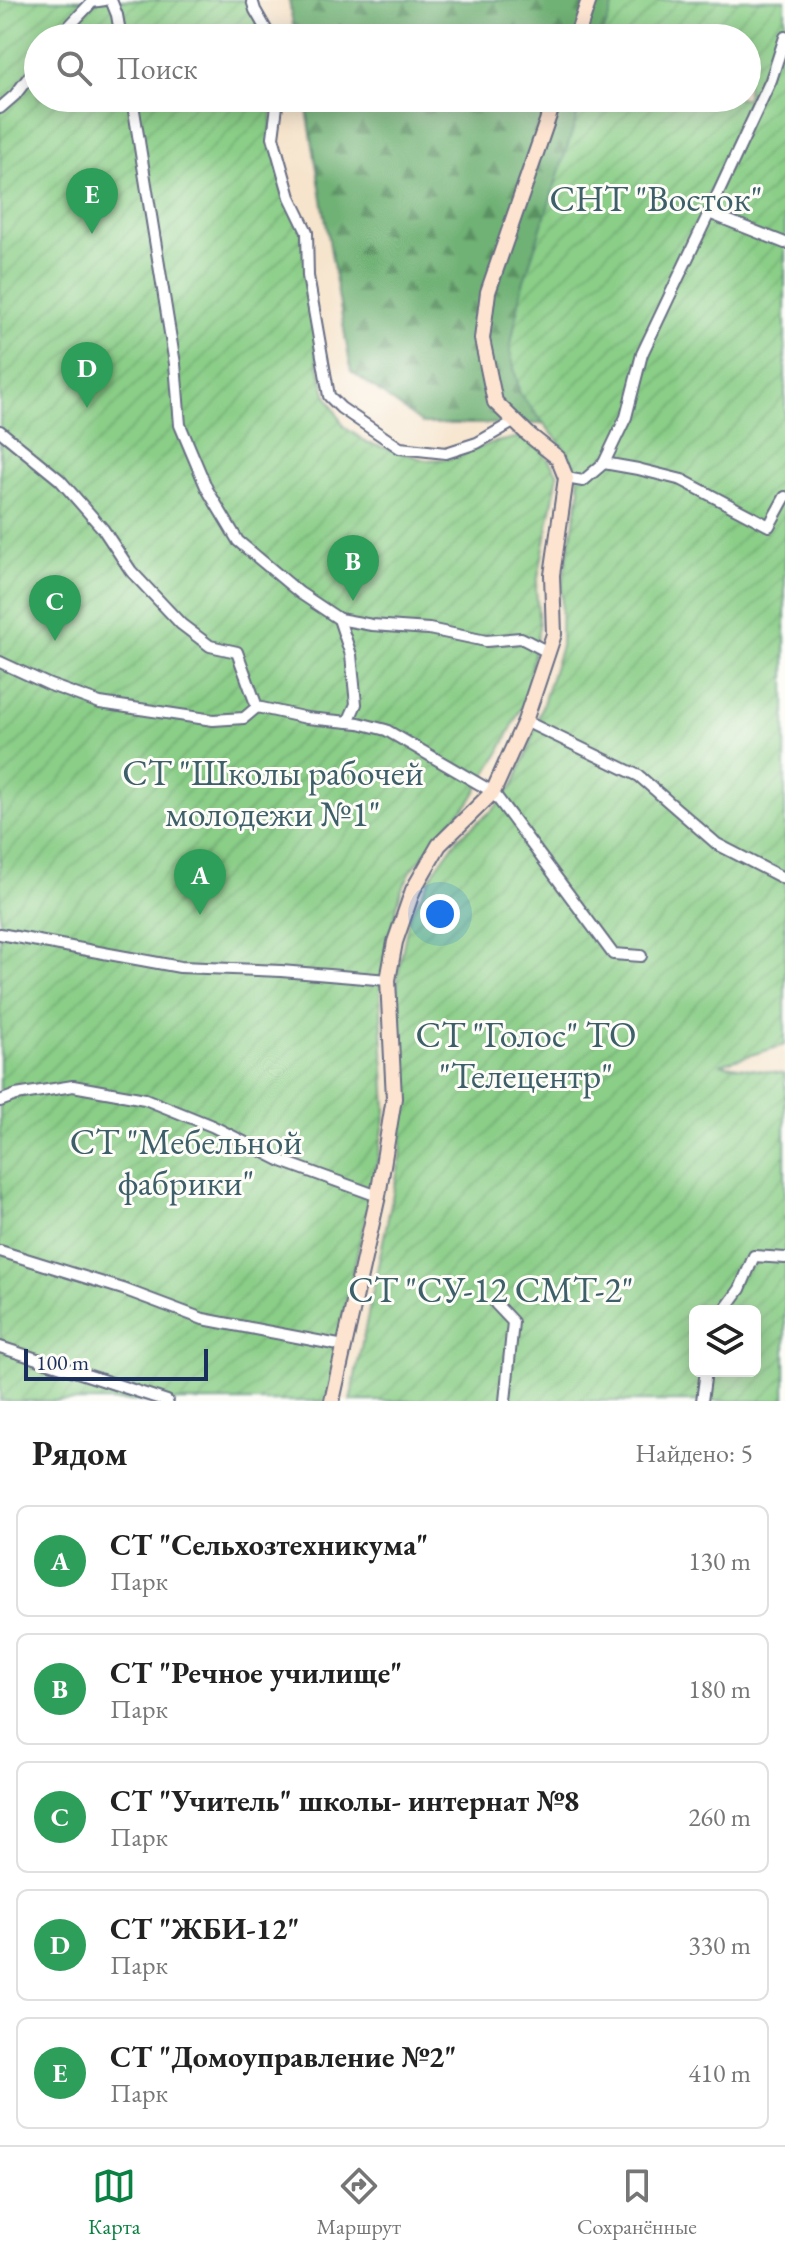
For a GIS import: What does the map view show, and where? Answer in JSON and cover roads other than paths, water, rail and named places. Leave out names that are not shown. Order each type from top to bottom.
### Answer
[{"type":"street","points":[[71,24],[92,2],[105,0]]},
{"type":"street","points":[[113,5],[124,0]]},
{"type":"street","points":[[252,0],[263,24]]},
{"type":"street","points":[[581,24],[589,0]]},
{"type":"street","points":[[761,101],[785,37]]},
{"type":"street","points":[[0,108],[24,83]]},
{"type":"street","points":[[134,112],[175,364],[180,425],[207,489],[238,541],[300,593],[339,619],[429,629],[486,641],[521,638],[548,652]]},
{"type":"street","points":[[276,112],[273,137],[290,197],[307,232],[308,276],[329,396],[341,408],[400,448],[446,453],[477,443],[515,421]]},
{"type":"street","points":[[332,1401],[378,1196],[394,1098],[388,980],[395,942],[413,890],[439,845],[493,792],[525,721],[554,634],[552,575],[566,478],[558,458],[495,402],[482,339],[488,292],[550,112]]},
{"type":"street","points":[[566,478],[583,481],[604,463],[626,417],[642,354],[756,112]]},
{"type":"street","points":[[709,213],[785,243]]},
{"type":"street","points":[[0,431],[60,480],[103,529],[131,571],[181,624],[210,646],[237,652],[257,707]]},
{"type":"street","points":[[604,463],[682,480],[769,526],[785,497]]},
{"type":"street","points":[[339,619],[351,655],[356,704],[348,722]]},
{"type":"street","points":[[0,662],[100,703],[213,720],[244,718],[257,707]]},
{"type":"street","points":[[257,707],[386,730],[493,792],[613,954],[641,956]]},
{"type":"street","points":[[525,721],[639,776],[717,844],[785,879]]},
{"type":"street","points":[[0,934],[180,967],[388,980]]},
{"type":"street","points":[[0,1101],[16,1095],[73,1086],[145,1099],[212,1126],[284,1162],[378,1196]]},
{"type":"street","points":[[0,1251],[123,1289],[203,1319],[344,1346]]},
{"type":"street","points":[[728,1305],[740,1289],[754,1256],[785,1258]]},
{"type":"street","points":[[496,1304],[513,1322],[505,1401]]},
{"type":"street","points":[[0,1347],[167,1401]]},
{"type":"street","points":[[702,1401],[705,1377]]},
{"type":"place","name":"СТ \"Домоуправление №2\"","points":[[92,234]]},
{"type":"place","name":"СТ \"ЖБИ-12\"","points":[[87,408]]},
{"type":"place","name":"СТ \"Речное училище\"","points":[[353,601]]},
{"type":"place","name":"СТ \"Учитель\" школы- интернат №8","points":[[55,641]]},
{"type":"place","name":"СТ \"Сельхозтехникума\"","points":[[200,915]]},
{"type":"park label","name":"СНТ \"Восток\"","points":[[656,198]]},
{"type":"park label","name":"СТ \"Школы рабочей молодежи №1\"","points":[[273,792]]},
{"type":"park label","name":"СТ \"Голос\" ТО \"Телецентр\"","points":[[526,1054]]},
{"type":"park label","name":"СТ \"Мебельной фабрики\"","points":[[186,1162]]},
{"type":"park label","name":"СТ \"СУ-12 СМТ-2\"","points":[[491,1289]]}]
